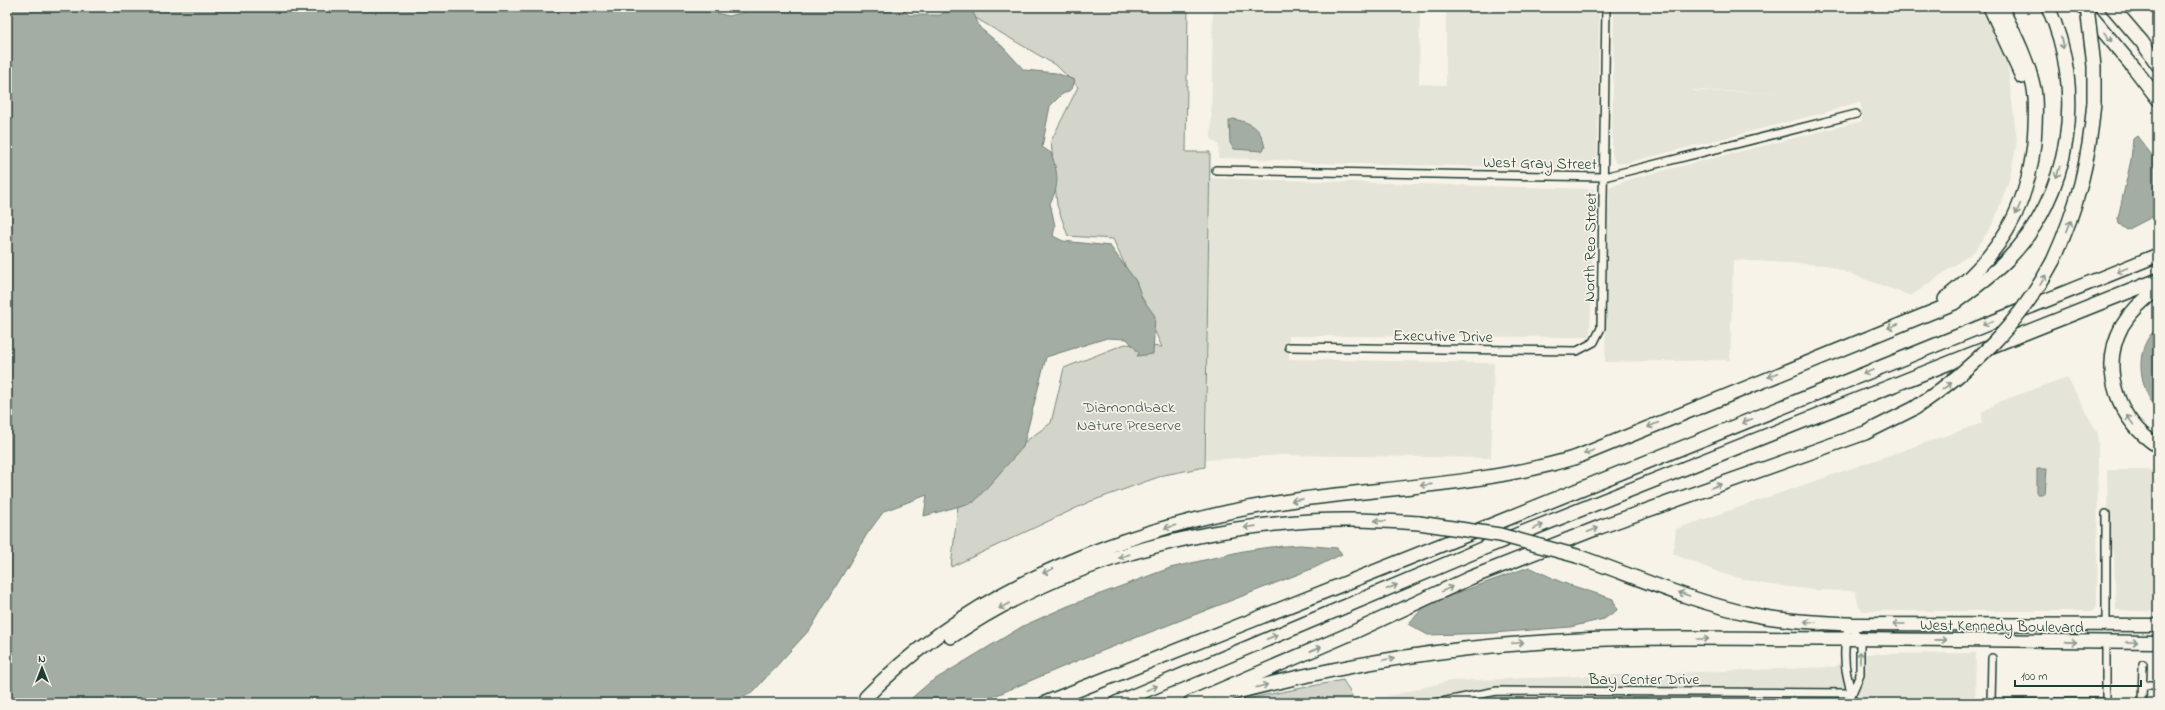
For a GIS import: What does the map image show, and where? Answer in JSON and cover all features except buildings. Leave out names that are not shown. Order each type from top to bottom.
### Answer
[{"type":"highway","points":[[1990,7],[2021,73],[2030,117],[2032,158]]},
{"type":"highway","points":[[1930,312],[1967,282],[1986,262],[2011,226],[2024,193],[2032,158],[2035,124],[2034,89],[2024,56],[2001,7]]},
{"type":"highway","points":[[862,700],[904,660],[975,610],[1039,576],[1118,543],[1174,526],[1256,507],[1350,493],[1492,477],[1554,464],[1576,457],[1954,302],[1980,284],[2007,261],[2031,230],[2048,199],[2056,180],[2066,143],[2070,103],[2060,36],[2048,7]]},
{"type":"highway","points":[[2082,7],[2135,69],[2158,99]]},
{"type":"highway","points":[[1190,703],[1345,636],[1470,578],[1600,527],[1865,433],[1915,408],[1958,378],[1990,348],[2025,308],[2054,261],[2074,213],[2084,179],[2090,148],[2094,102],[2094,66],[2087,7]]},
{"type":"highway","points":[[2112,7],[2158,58]]},
{"type":"highway","points":[[2142,42],[2158,65]]},
{"type":"highway","points":[[1045,703],[1494,524],[2158,255]]},
{"type":"highway","points":[[1116,703],[1484,548],[2158,280]]},
{"type":"highway","points":[[2158,289],[2138,306],[2123,326],[2116,342],[2112,366],[2115,388],[2125,413],[2137,429],[2158,446]]},
{"type":"highway","points":[[862,700],[954,635],[985,616],[1066,576],[1129,554],[1215,532],[1287,522],[1370,520],[1419,523],[1500,535],[1577,556],[1715,605],[1751,614],[1791,620],[1849,624]]},
{"type":"highway","points":[[1197,703],[1260,686],[1369,663],[1497,645],[1599,639],[1845,639]]},
{"type":"main road","name":"West Kennedy Boulevard","points":[[1849,624],[2158,625]]},
{"type":"main road","points":[[2106,625],[2106,642]]},
{"type":"main road","name":"West Kennedy Boulevard","points":[[1845,639],[2158,642]]},
{"type":"street","name":"North Reo Street","points":[[1594,342],[1601,328],[1606,7]]},
{"type":"street","name":"West Gray Street","points":[[1216,170],[1604,177],[1856,114]]},
{"type":"street","name":"Executive Drive","points":[[1289,347],[1577,351],[1594,342]]},
{"type":"street","points":[[2106,514],[2106,625]]},
{"type":"street","points":[[1849,624],[1845,639],[1847,674],[1852,693],[1852,703]]},
{"type":"street","points":[[1849,624],[1860,639],[1860,675],[1852,693]]},
{"type":"street","points":[[1992,658],[1991,703],[2106,703],[2106,642]]},
{"type":"street","points":[[2142,703],[2143,664]]},
{"type":"street","points":[[2143,685],[2158,685]]},
{"type":"street","name":"Bay Center Drive","points":[[1436,703],[1497,692],[1852,693]]},
{"type":"shaded area","points":[[7,7],[690,7],[729,16],[764,7],[901,7],[909,15],[940,15],[954,7],[965,7],[974,14],[980,28],[1002,46],[1024,70],[1056,73],[1075,80],[1072,89],[1061,95],[1050,106],[1042,147],[1051,153],[1057,179],[1057,185],[1050,203],[1055,226],[1053,236],[1063,241],[1110,246],[1136,281],[1142,298],[1155,316],[1153,354],[1137,356],[1139,353],[1127,339],[1107,338],[1046,357],[1023,447],[974,502],[924,516],[927,495],[884,511],[867,534],[811,628],[752,693],[728,703],[7,703]]},
{"type":"shaded area","points":[[1213,7],[1420,7],[1419,84],[1446,85],[1446,7],[1599,7],[1597,162],[1590,167],[1510,167],[1308,163],[1284,160],[1218,158],[1219,145],[1211,139]]},
{"type":"shaded area","points":[[1614,7],[1985,7],[2007,61],[2017,141],[2010,177],[1994,222],[1975,251],[1911,296],[1826,265],[1733,260],[1730,360],[1605,362],[1609,188],[1630,179],[1862,121],[1861,104],[1858,102],[1827,112],[1626,163],[1615,163],[1612,154]],"holes":[[[1693,90],[1786,93],[1693,91]]]},
{"type":"shaded area","points":[[1233,119],[1245,122],[1255,127],[1261,135],[1263,141],[1265,148],[1262,151],[1234,149],[1230,143],[1229,121]]},
{"type":"shaded area","points":[[2137,136],[2158,163],[2158,214],[2127,230],[2119,224],[2118,218],[2131,160],[2133,139]]},
{"type":"shaded area","points":[[1210,178],[1594,189],[1590,337],[1289,336],[1289,359],[1494,363],[1491,458],[1283,455],[1206,460]]},
{"type":"shaded area","points":[[2158,327],[2158,413],[2143,381],[2141,358],[2144,347],[2150,336]]},
{"type":"shaded area","points":[[2067,377],[2098,434],[2097,606],[2092,611],[1862,611],[1859,607],[1855,591],[1815,590],[1764,584],[1723,574],[1673,554],[1676,529],[1982,423],[1982,412],[2001,401]]},
{"type":"shaded area","points":[[2037,469],[2047,469],[2045,494],[2037,494]]},
{"type":"shaded area","points":[[2107,470],[2158,470],[2158,612],[2116,610],[2114,557],[2108,542]]},
{"type":"shaded area","points":[[1300,545],[1337,548],[1342,554],[1314,568],[1079,660],[978,703],[906,703],[929,683],[1023,626],[1068,606],[1170,568],[1243,551]]},
{"type":"shaded area","points":[[1529,567],[1561,582],[1613,599],[1617,610],[1604,619],[1570,627],[1493,633],[1428,635],[1408,624],[1427,604]]},
{"type":"shaded area","points":[[1976,653],[1975,703],[1856,703],[1857,693],[1864,675],[1864,654]]},
{"type":"shaded area","points":[[1842,661],[1846,688],[1496,687],[1414,703],[1361,703],[1449,681],[1835,667]]},
{"type":"shaded area","points":[[1497,696],[1848,698],[1848,703],[1458,703]]},
{"type":"green space","name":"Diamondback Nature Preserve","points":[[957,7],[1188,7],[1186,152],[1210,152],[1205,467],[1164,475],[1089,502],[951,567],[959,497],[976,477],[1051,423],[1064,368],[1125,344],[1162,347],[1113,239],[1068,236],[1057,205],[1051,141],[1078,87],[1057,66]]},
{"type":"green space","points":[[1343,680],[1356,703],[1299,703],[1296,700],[1273,703],[1236,703],[1251,698]]}]
